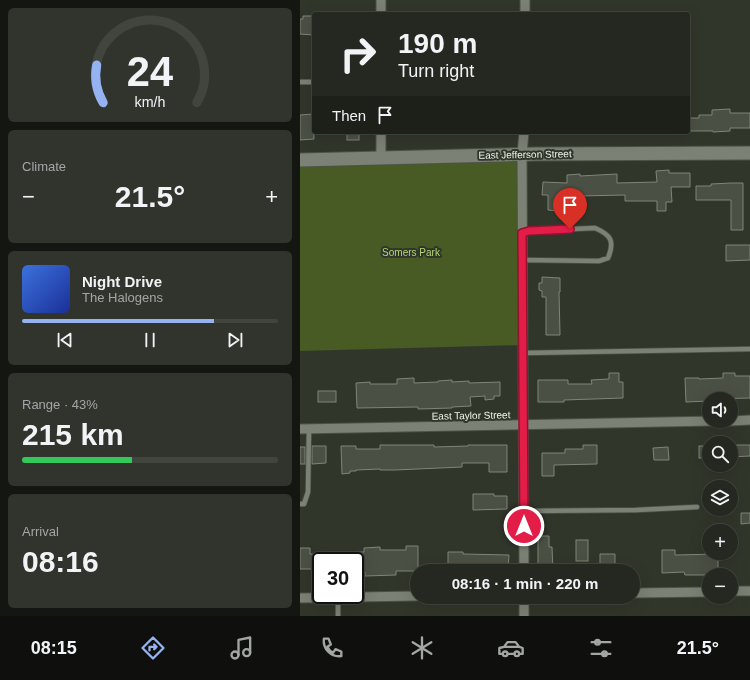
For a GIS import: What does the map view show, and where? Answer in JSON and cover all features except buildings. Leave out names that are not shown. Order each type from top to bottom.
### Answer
[{"type":"street","points":[[381,0],[381,12]]},
{"type":"street","points":[[525,0],[525,12]]},
{"type":"street","points":[[381,134],[381,158]]},
{"type":"street","points":[[524,134],[522,154],[524,564]]},
{"type":"street","name":"East Jefferson Street","points":[[300,160],[522,154],[750,153]]},
{"type":"street","points":[[738,421],[750,420]]},
{"type":"street","name":"East Taylor Street","points":[[305,429],[702,421]]},
{"type":"street","points":[[738,592],[750,591]]},
{"type":"street","points":[[640,593],[702,592]]},
{"type":"street","points":[[364,597],[410,596]]},
{"type":"street","points":[[300,598],[312,598]]},
{"type":"street","points":[[524,604],[524,616]]},
{"type":"lane","points":[[300,82],[312,82]]},
{"type":"lane","points":[[522,233],[529,231],[595,228],[604,232],[611,240],[611,249],[608,258],[599,261],[522,260]]},
{"type":"lane","points":[[523,353],[750,349]]},
{"type":"lane","points":[[300,504],[304,504],[308,492],[305,429]]},
{"type":"lane","points":[[524,511],[636,510],[697,507]]},
{"type":"lane","points":[[338,604],[338,616]]},
{"type":"green space","name":"Somers Park","points":[[522,154],[522,345],[300,351],[300,160]]},
{"type":"route","points":[[524,526],[522,233],[529,231],[570,229]]}]
